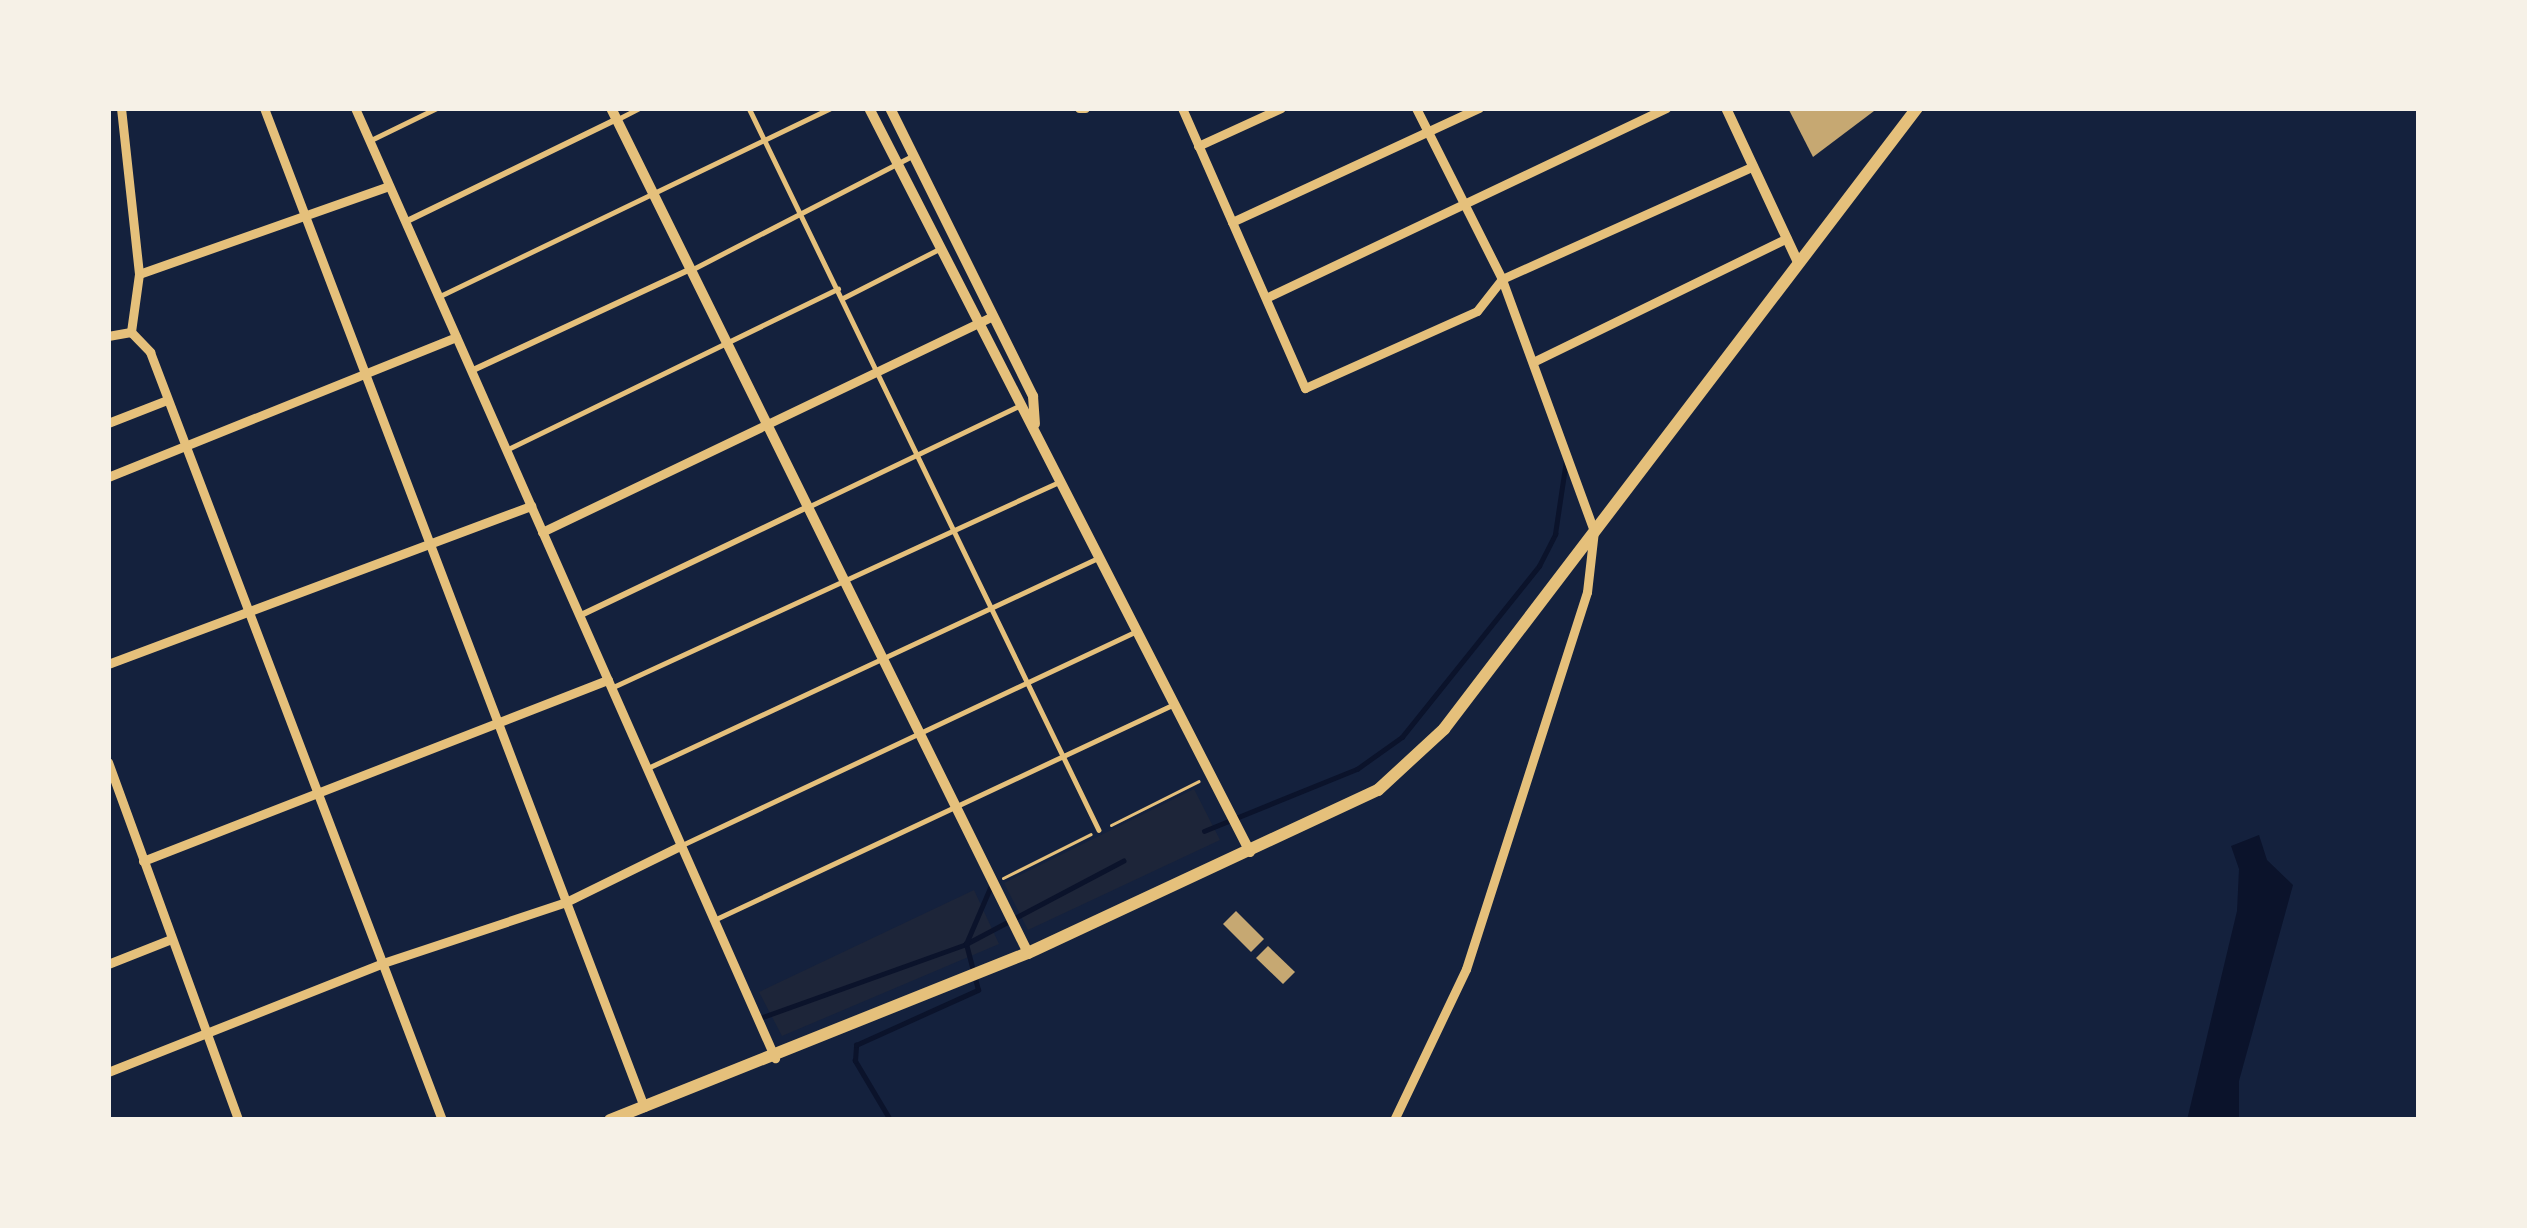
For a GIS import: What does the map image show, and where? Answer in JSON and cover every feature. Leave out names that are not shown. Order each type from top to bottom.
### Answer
[{"type":"main road","points":[[610,1120],[980,974],[1378,790],[1410,763],[1594,531],[1917,108]]},
{"type":"street","points":[[121,108],[139,274],[131,332]]},
{"type":"street","points":[[264,108],[644,1107]]},
{"type":"street","points":[[355,108],[775,1058]]},
{"type":"street","points":[[869,108],[1018,406],[1035,424],[1250,852]]},
{"type":"street","points":[[890,108],[1033,397],[1035,424]]},
{"type":"street","points":[[1182,108],[1305,388],[1477,311],[1502,279],[1753,166]]},
{"type":"street","points":[[1198,146],[1281,108]]},
{"type":"street","points":[[1394,1120],[1466,969],[1587,592],[1594,531],[1502,279],[1416,108]]},
{"type":"street","points":[[1232,222],[1479,108]]},
{"type":"street","points":[[1268,297],[1666,108]]},
{"type":"street","points":[[1726,108],[1798,260]]},
{"type":"street","points":[[405,222],[614,114],[1028,953]]},
{"type":"street","points":[[139,274],[389,186]]},
{"type":"street","points":[[1535,362],[1787,238]]},
{"type":"street","points":[[471,371],[691,269]]},
{"type":"street","points":[[542,532],[993,316]]},
{"type":"street","points":[[108,336],[131,332]]},
{"type":"street","points":[[131,332],[150,352],[442,1120]]},
{"type":"street","points":[[108,477],[363,370],[456,337]]},
{"type":"street","points":[[108,423],[167,400]]},
{"type":"street","points":[[108,664],[245,608],[531,506]]},
{"type":"street","points":[[579,616],[808,507]]},
{"type":"street","points":[[143,861],[609,684]]},
{"type":"street","points":[[108,762],[238,1120]]},
{"type":"street","points":[[108,1072],[206,1029],[383,963],[566,902],[680,846]]},
{"type":"street","points":[[108,964],[171,939]]},
{"type":"lane","points":[[369,141],[437,108]]},
{"type":"lane","points":[[614,114],[640,108]]},
{"type":"lane","points":[[749,108],[1099,830]]},
{"type":"lane","points":[[438,297],[831,108]]},
{"type":"lane","points":[[691,269],[802,217],[914,155]]},
{"type":"lane","points":[[843,298],[940,249]]},
{"type":"lane","points":[[506,450],[838,289]]},
{"type":"lane","points":[[808,507],[1033,397]]},
{"type":"lane","points":[[609,684],[1063,480]]},
{"type":"lane","points":[[646,769],[1102,556]]},
{"type":"lane","points":[[680,846],[1138,630]]},
{"type":"lane","points":[[714,920],[1175,704]]},
{"type":"shaded area","points":[[1194,789],[1220,840],[1028,930],[1004,883]]},
{"type":"shaded area","points":[[2259,835],[2267,860],[2293,885],[2239,1081],[2239,1120],[2187,1120],[2237,911],[2239,869],[2231,846]]},
{"type":"shaded area","points":[[974,890],[999,944],[782,1036],[759,992]]},
{"type":"building","points":[[1788,108],[1878,108],[1813,157]]},
{"type":"building","points":[[1236,911],[1264,939],[1251,952],[1223,924]]},
{"type":"building","points":[[1268,946],[1295,972],[1283,984],[1256,958]]},
{"type":"waterway","points":[[1204,831],[1357,769],[1402,737],[1539,566],[1555,534],[1566,460]]},
{"type":"waterway","points":[[757,1019],[966,944],[1123,861]]},
{"type":"waterway","points":[[890,1120],[855,1061],[856,1045],[978,990],[966,944],[990,888]]}]
